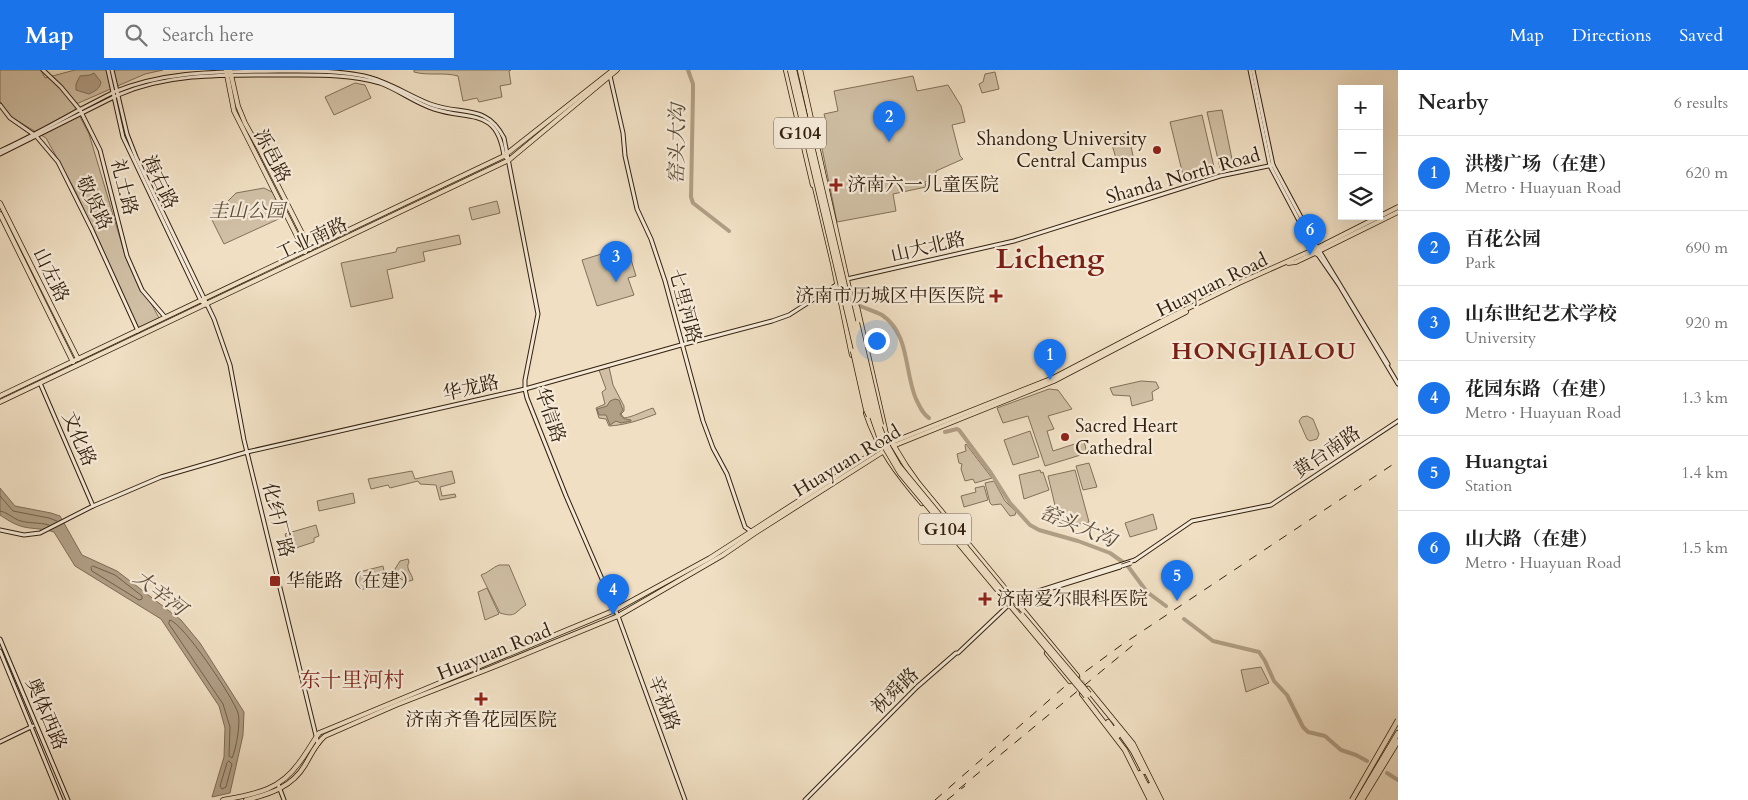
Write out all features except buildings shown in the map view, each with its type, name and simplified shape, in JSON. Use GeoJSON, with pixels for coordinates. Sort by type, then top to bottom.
{"type":"FeatureCollection","features":[{"type":"Feature","properties":{"kind":"highway","name":"G104"},"geometry":{"type":"LineString","coordinates":[[788,70],[787,76],[811,181],[816,194]]}},
{"type":"Feature","properties":{"kind":"highway","name":"G104"},"geometry":{"type":"LineString","coordinates":[[788,70],[846,323],[850,331],[868,410],[882,450],[905,484],[968,555],[1070,681]]}},
{"type":"Feature","properties":{"kind":"highway"},"geometry":{"type":"LineString","coordinates":[[788,70],[871,413],[880,439],[900,473],[1112,728],[1135,763],[1155,800]]}},
{"type":"Feature","properties":{"kind":"highway"},"geometry":{"type":"LineString","coordinates":[[797,70],[876,418],[899,466],[1116,727],[1139,763],[1155,800]]}},
{"type":"Feature","properties":{"kind":"highway"},"geometry":{"type":"LineString","coordinates":[[797,70],[885,436]]}},
{"type":"Feature","properties":{"kind":"highway"},"geometry":{"type":"LineString","coordinates":[[855,307],[857,323],[885,436]]}},
{"type":"Feature","properties":{"kind":"highway"},"geometry":{"type":"LineString","coordinates":[[846,323],[866,409],[876,428]]}},
{"type":"Feature","properties":{"kind":"highway","name":"G104"},"geometry":{"type":"LineString","coordinates":[[885,436],[918,483],[1077,676]]}},
{"type":"Feature","properties":{"kind":"highway"},"geometry":{"type":"LineString","coordinates":[[1088,689],[1134,744],[1155,800]]}},
{"type":"Feature","properties":{"kind":"highway"},"geometry":{"type":"LineString","coordinates":[[1082,693],[1125,750],[1155,800]]}},
{"type":"Feature","properties":{"kind":"highway"},"geometry":{"type":"LineString","coordinates":[[1352,800],[1398,723]]}},
{"type":"Feature","properties":{"kind":"highway"},"geometry":{"type":"LineString","coordinates":[[1360,800],[1398,735]]}},
{"type":"Feature","properties":{"kind":"highway"},"geometry":{"type":"LineString","coordinates":[[1360,800],[1398,740]]}},
{"type":"Feature","properties":{"kind":"main road","name":"礼士路"},"geometry":{"type":"LineString","coordinates":[[43,70],[61,87],[81,112],[100,150],[127,256],[142,290],[166,318]]}},
{"type":"Feature","properties":{"kind":"main road","name":"海右路"},"geometry":{"type":"LineString","coordinates":[[110,70],[123,137],[203,300]]}},
{"type":"Feature","properties":{"kind":"main road","name":"工业南路"},"geometry":{"type":"LineString","coordinates":[[0,396],[305,252],[506,154],[613,70]]}},
{"type":"Feature","properties":{"kind":"main road","name":"工业南路"},"geometry":{"type":"LineString","coordinates":[[0,402],[509,160],[617,70]]}},
{"type":"Feature","properties":{"kind":"main road"},"geometry":{"type":"LineString","coordinates":[[1252,70],[1271,166],[1317,250],[1398,380]]}},
{"type":"Feature","properties":{"kind":"main road"},"geometry":{"type":"LineString","coordinates":[[0,152],[135,84],[174,75],[228,72],[333,75],[381,84],[433,109],[487,120],[496,129],[509,160]]}},
{"type":"Feature","properties":{"kind":"main road","name":"泺邑路"},"geometry":{"type":"LineString","coordinates":[[228,72],[245,123],[310,249]]}},
{"type":"Feature","properties":{"kind":"main road","name":"泺邑路"},"geometry":{"type":"LineString","coordinates":[[228,72],[234,110],[305,252]]}},
{"type":"Feature","properties":{"kind":"main road","name":"七里河路"},"geometry":{"type":"LineString","coordinates":[[610,76],[637,209],[652,239],[665,281],[702,421],[713,448],[727,474],[745,527],[750,531]]}},
{"type":"Feature","properties":{"kind":"main road","name":"敬贤路"},"geometry":{"type":"LineString","coordinates":[[0,105],[10,118],[35,136],[58,162],[92,230],[138,331]]}},
{"type":"Feature","properties":{"kind":"main road","name":"华信路"},"geometry":{"type":"LineString","coordinates":[[509,160],[538,314],[525,380],[525,389],[566,496],[618,616]]}},
{"type":"Feature","properties":{"kind":"main road","name":"Shanda North Road"},"geometry":{"type":"LineString","coordinates":[[848,278],[1011,242],[1220,176],[1271,166]]}},
{"type":"Feature","properties":{"kind":"main road","name":"山左路"},"geometry":{"type":"LineString","coordinates":[[0,203],[75,361]]}},
{"type":"Feature","properties":{"kind":"main road","name":"Huayuan Road"},"geometry":{"type":"LineString","coordinates":[[316,737],[319,733],[356,716],[615,610],[710,558],[750,531],[892,444],[1054,381],[1241,284],[1317,250],[1398,207]]}},
{"type":"Feature","properties":{"kind":"main road","name":"Huayuan Road"},"geometry":{"type":"LineString","coordinates":[[911,437],[1053,378],[1166,319],[1398,212]]}},
{"type":"Feature","properties":{"kind":"main road","name":"山左路"},"geometry":{"type":"LineString","coordinates":[[0,214],[75,361]]}},
{"type":"Feature","properties":{"kind":"main road"},"geometry":{"type":"LineString","coordinates":[[1317,250],[1398,384]]}},
{"type":"Feature","properties":{"kind":"main road","name":"华龙路"},"geometry":{"type":"LineString","coordinates":[[0,530],[24,535],[40,533],[93,506],[161,477],[247,452],[525,389],[787,316],[848,278]]}},
{"type":"Feature","properties":{"kind":"main road","name":"化纤厂路"},"geometry":{"type":"LineString","coordinates":[[203,300],[217,326],[230,365],[247,452],[318,744]]}},
{"type":"Feature","properties":{"kind":"main road","name":"文化路"},"geometry":{"type":"LineString","coordinates":[[40,383],[93,506]]}},
{"type":"Feature","properties":{"kind":"main road","name":"黄台南路"},"geometry":{"type":"LineString","coordinates":[[1014,600],[1135,560],[1192,521],[1271,505],[1398,421]]}},
{"type":"Feature","properties":{"kind":"main road","name":"Huayuan Road"},"geometry":{"type":"LineString","coordinates":[[318,744],[325,736],[396,705],[618,616],[723,555],[882,450]]}},
{"type":"Feature","properties":{"kind":"main road"},"geometry":{"type":"LineString","coordinates":[[750,531],[756,533]]}},
{"type":"Feature","properties":{"kind":"main road","name":"祝舜路"},"geometry":{"type":"LineString","coordinates":[[805,800],[917,688],[958,653],[1014,600]]}},
{"type":"Feature","properties":{"kind":"main road","name":"辛祝路"},"geometry":{"type":"LineString","coordinates":[[618,616],[685,800]]}},
{"type":"Feature","properties":{"kind":"main road","name":"奥体西路"},"geometry":{"type":"LineString","coordinates":[[0,639],[61,800]]}},
{"type":"Feature","properties":{"kind":"main road","name":"奥体西路"},"geometry":{"type":"LineString","coordinates":[[0,650],[68,800]]}},
{"type":"Feature","properties":{"kind":"main road"},"geometry":{"type":"LineString","coordinates":[[0,742],[34,725]]}},
{"type":"Feature","properties":{"kind":"main road"},"geometry":{"type":"LineString","coordinates":[[223,800],[279,787],[298,765],[316,737]]}},
{"type":"Feature","properties":{"kind":"main road"},"geometry":{"type":"LineString","coordinates":[[246,800],[266,795],[293,780],[318,744]]}},
{"type":"Feature","properties":{"kind":"main road"},"geometry":{"type":"LineString","coordinates":[[279,787],[284,800]]}},
{"type":"Feature","properties":{"kind":"green space"},"geometry":{"type":"Polygon","coordinates":[[[0,70],[41,70],[45,78],[75,70],[163,70],[145,74],[74,105],[89,134],[125,255],[159,318],[137,328],[76,192],[46,138],[8,115],[0,102],[0,70]]]}},
{"type":"Feature","properties":{"kind":"green space"},"geometry":{"type":"Polygon","coordinates":[[[414,70],[511,70],[509,71],[511,84],[500,86],[502,97],[479,102],[477,98],[463,101],[458,76],[419,73],[414,72],[414,70]]]}},
{"type":"Feature","properties":{"kind":"green space"},"geometry":{"type":"Polygon","coordinates":[[[995,72],[999,89],[982,93],[979,84],[983,82],[985,74],[995,72]]]}},
{"type":"Feature","properties":{"kind":"green space"},"geometry":{"type":"Polygon","coordinates":[[[913,76],[917,91],[948,85],[961,106],[965,122],[952,125],[960,156],[963,159],[936,171],[936,176],[925,182],[926,187],[893,194],[896,211],[837,222],[817,124],[826,122],[824,114],[838,111],[834,91],[913,76]]]}},
{"type":"Feature","properties":{"kind":"green space"},"geometry":{"type":"Polygon","coordinates":[[[355,83],[365,85],[371,98],[334,115],[325,97],[355,83]]]}},
{"type":"Feature","properties":{"kind":"green space"},"geometry":{"type":"Polygon","coordinates":[[[1222,110],[1233,164],[1220,168],[1207,112],[1222,110]]]}},
{"type":"Feature","properties":{"kind":"green space"},"geometry":{"type":"Polygon","coordinates":[[[1202,115],[1214,167],[1183,175],[1170,122],[1202,115]]]}},
{"type":"Feature","properties":{"kind":"green space"},"geometry":{"type":"Polygon","coordinates":[[[1128,133],[1134,160],[1118,165],[1110,138],[1128,133]]]}},
{"type":"Feature","properties":{"kind":"green space","name":"圭山公园"},"geometry":{"type":"Polygon","coordinates":[[[264,188],[274,193],[283,217],[224,244],[211,218],[236,193],[264,188]]]}},
{"type":"Feature","properties":{"kind":"green space"},"geometry":{"type":"Polygon","coordinates":[[[497,201],[500,213],[472,220],[469,208],[497,201]]]}},
{"type":"Feature","properties":{"kind":"green space"},"geometry":{"type":"Polygon","coordinates":[[[459,235],[461,244],[423,252],[425,261],[387,270],[393,298],[351,307],[341,263],[396,252],[397,248],[459,235]]]}},
{"type":"Feature","properties":{"kind":"green space"},"geometry":{"type":"Polygon","coordinates":[[[627,246],[636,276],[628,278],[634,295],[597,306],[582,260],[627,246]]]}},
{"type":"Feature","properties":{"kind":"green space"},"geometry":{"type":"Polygon","coordinates":[[[609,367],[613,385],[624,406],[624,411],[621,414],[624,418],[653,408],[656,414],[639,420],[609,426],[606,419],[599,418],[596,408],[605,404],[602,392],[606,389],[599,370],[609,367]]]}},
{"type":"Feature","properties":{"kind":"green space"},"geometry":{"type":"Polygon","coordinates":[[[1141,381],[1156,382],[1159,388],[1152,392],[1153,400],[1132,406],[1130,396],[1113,395],[1110,388],[1141,381]]]}},
{"type":"Feature","properties":{"kind":"green space"},"geometry":{"type":"Polygon","coordinates":[[[1049,389],[1058,390],[1072,409],[1048,416],[1054,429],[1047,431],[1053,451],[1084,441],[1087,453],[1045,466],[1028,416],[1003,423],[997,408],[1049,389]]]}},
{"type":"Feature","properties":{"kind":"green space"},"geometry":{"type":"Polygon","coordinates":[[[1307,416],[1313,419],[1319,434],[1317,439],[1310,441],[1307,439],[1299,421],[1302,417],[1307,416]]]}},
{"type":"Feature","properties":{"kind":"green space"},"geometry":{"type":"Polygon","coordinates":[[[1030,431],[1039,457],[1013,465],[1004,440],[1030,431]]]}},
{"type":"Feature","properties":{"kind":"green space"},"geometry":{"type":"Polygon","coordinates":[[[966,444],[992,478],[975,483],[973,479],[965,481],[961,469],[962,464],[959,463],[957,454],[966,451],[966,444]]]}},
{"type":"Feature","properties":{"kind":"green space"},"geometry":{"type":"Polygon","coordinates":[[[1089,463],[1097,487],[1083,490],[1076,466],[1089,463]]]}},
{"type":"Feature","properties":{"kind":"green space"},"geometry":{"type":"Polygon","coordinates":[[[1040,470],[1041,473],[1043,472],[1049,490],[1024,499],[1019,475],[1040,470]]]}},
{"type":"Feature","properties":{"kind":"green space"},"geometry":{"type":"Polygon","coordinates":[[[1075,470],[1089,522],[1067,527],[1059,522],[1048,476],[1075,470]]]}},
{"type":"Feature","properties":{"kind":"green space"},"geometry":{"type":"Polygon","coordinates":[[[412,471],[415,479],[452,471],[455,483],[440,487],[442,496],[455,494],[456,497],[440,500],[436,485],[420,484],[418,481],[390,488],[388,485],[371,489],[368,479],[412,471]]]}},
{"type":"Feature","properties":{"kind":"green space"},"geometry":{"type":"Polygon","coordinates":[[[994,481],[1005,501],[1016,512],[1015,515],[1010,516],[1001,504],[992,505],[990,503],[985,483],[994,481]]]}},
{"type":"Feature","properties":{"kind":"green space"},"geometry":{"type":"Polygon","coordinates":[[[984,486],[988,500],[964,507],[961,496],[976,492],[975,488],[984,486]]]}},
{"type":"Feature","properties":{"kind":"green space"},"geometry":{"type":"Polygon","coordinates":[[[353,493],[355,503],[319,511],[317,501],[353,493]]]}},
{"type":"Feature","properties":{"kind":"green space"},"geometry":{"type":"Polygon","coordinates":[[[1153,514],[1157,529],[1130,537],[1125,523],[1153,514]]]}},
{"type":"Feature","properties":{"kind":"green space"},"geometry":{"type":"Polygon","coordinates":[[[316,525],[319,536],[314,538],[314,542],[290,550],[285,534],[316,525]]]}},
{"type":"Feature","properties":{"kind":"green space"},"geometry":{"type":"Polygon","coordinates":[[[408,559],[408,569],[413,580],[406,582],[396,576],[395,569],[400,561],[408,559]]]}},
{"type":"Feature","properties":{"kind":"green space"},"geometry":{"type":"Polygon","coordinates":[[[499,565],[509,565],[526,605],[513,615],[500,613],[481,575],[499,565]]]}},
{"type":"Feature","properties":{"kind":"green space"},"geometry":{"type":"Polygon","coordinates":[[[383,566],[385,576],[367,581],[369,588],[359,590],[355,573],[383,566]]]}},
{"type":"Feature","properties":{"kind":"green space"},"geometry":{"type":"Polygon","coordinates":[[[487,588],[499,614],[485,620],[478,592],[487,588]]]}},
{"type":"Feature","properties":{"kind":"green space"},"geometry":{"type":"Polygon","coordinates":[[[1261,667],[1269,683],[1246,692],[1241,670],[1261,667]]]}},
{"type":"Feature","properties":{"kind":"water"},"geometry":{"type":"Polygon","coordinates":[[[94,73],[101,82],[97,90],[89,94],[76,90],[76,84],[80,76],[94,73]]]}},
{"type":"Feature","properties":{"kind":"water"},"geometry":{"type":"Polygon","coordinates":[[[619,400],[623,410],[620,414],[621,416],[631,421],[621,423],[616,421],[610,425],[606,415],[599,415],[597,409],[607,406],[610,401],[619,400]]]}},
{"type":"Feature","properties":{"kind":"water"},"geometry":{"type":"Polygon","coordinates":[[[0,488],[15,506],[60,516],[82,555],[117,571],[181,620],[200,643],[244,712],[243,735],[230,793],[212,797],[224,757],[225,728],[219,706],[161,619],[75,566],[54,532],[22,526],[0,515],[0,488]]]}},
{"type":"Feature","properties":{"kind":"waterway","name":"窑头大沟"},"geometry":{"type":"LineString","coordinates":[[688,70],[693,84],[691,197],[693,203],[729,231]]}},
{"type":"Feature","properties":{"kind":"waterway","name":"窑头大沟"},"geometry":{"type":"LineString","coordinates":[[860,306],[882,315],[897,332],[902,343],[916,399],[923,412],[929,418]]}},
{"type":"Feature","properties":{"kind":"waterway","name":"窑头大沟"},"geometry":{"type":"LineString","coordinates":[[945,432],[959,430],[991,473],[1010,503],[1030,525],[1039,530],[1078,541],[1110,553],[1127,565],[1147,592],[1166,606]]}},
{"type":"Feature","properties":{"kind":"waterway","name":"窑头大沟"},"geometry":{"type":"LineString","coordinates":[[1184,619],[1213,641],[1259,652],[1274,681],[1287,695],[1303,727],[1308,732],[1325,736],[1341,750],[1367,761]]}},
{"type":"Feature","properties":{"kind":"waterway","name":"窑头大沟"},"geometry":{"type":"LineString","coordinates":[[1387,773],[1398,780]]}},
{"type":"Feature","properties":{"kind":"tunnel"},"geometry":{"type":"LineString","coordinates":[[1077,676],[1088,689]]}},
{"type":"Feature","properties":{"kind":"railway"},"geometry":{"type":"LineString","coordinates":[[935,800],[1063,688],[1120,646],[1398,461]]}},
{"type":"Feature","properties":{"kind":"railway"},"geometry":{"type":"LineString","coordinates":[[959,789],[1138,641]]}},
{"type":"Feature","properties":{"kind":"railway"},"geometry":{"type":"LineString","coordinates":[[947,800],[965,786]]}},
{"type":"Feature","properties":{"kind":"place","name":"百花公园"},"geometry":{"type":"Point","coordinates":[889,142]}},
{"type":"Feature","properties":{"kind":"place","name":"Shandong University Central Campus"},"geometry":{"type":"Point","coordinates":[1157,150]}},
{"type":"Feature","properties":{"kind":"place","name":"济南六一儿童医院"},"geometry":{"type":"Point","coordinates":[836,185]}},
{"type":"Feature","properties":{"kind":"place","name":"山大路（在建）"},"geometry":{"type":"Point","coordinates":[1310,255]}},
{"type":"Feature","properties":{"kind":"place","name":"山东世纪艺术学校"},"geometry":{"type":"Point","coordinates":[616,282]}},
{"type":"Feature","properties":{"kind":"place","name":"济南市历城区中医医院"},"geometry":{"type":"Point","coordinates":[996,296]}},
{"type":"Feature","properties":{"kind":"place","name":"洪楼广场（在建）"},"geometry":{"type":"Point","coordinates":[1050,380]}},
{"type":"Feature","properties":{"kind":"place","name":"Sacred Heart Cathedral"},"geometry":{"type":"Point","coordinates":[1065,437]}},
{"type":"Feature","properties":{"kind":"place","name":"华能路（在建）"},"geometry":{"type":"Point","coordinates":[275,581]}},
{"type":"Feature","properties":{"kind":"place","name":"济南爱尔眼科医院"},"geometry":{"type":"Point","coordinates":[985,599]}},
{"type":"Feature","properties":{"kind":"place","name":"Huangtai"},"geometry":{"type":"Point","coordinates":[1177,601]}},
{"type":"Feature","properties":{"kind":"place","name":"花园东路（在建）"},"geometry":{"type":"Point","coordinates":[613,615]}},
{"type":"Feature","properties":{"kind":"place","name":"济南齐鲁花园医院"},"geometry":{"type":"Point","coordinates":[481,699]}},
{"type":"Feature","properties":{"kind":"district","name":"Licheng"},"geometry":{"type":"Point","coordinates":[1050,259]}},
{"type":"Feature","properties":{"kind":"district","name":"HONGJIALOU"},"geometry":{"type":"Point","coordinates":[1264,351]}},
{"type":"Feature","properties":{"kind":"district","name":"东十里河村"},"geometry":{"type":"Point","coordinates":[352,680]}},
{"type":"Feature","properties":{"kind":"water label","name":"大辛河"},"geometry":{"type":"Point","coordinates":[160,593]}}]}
